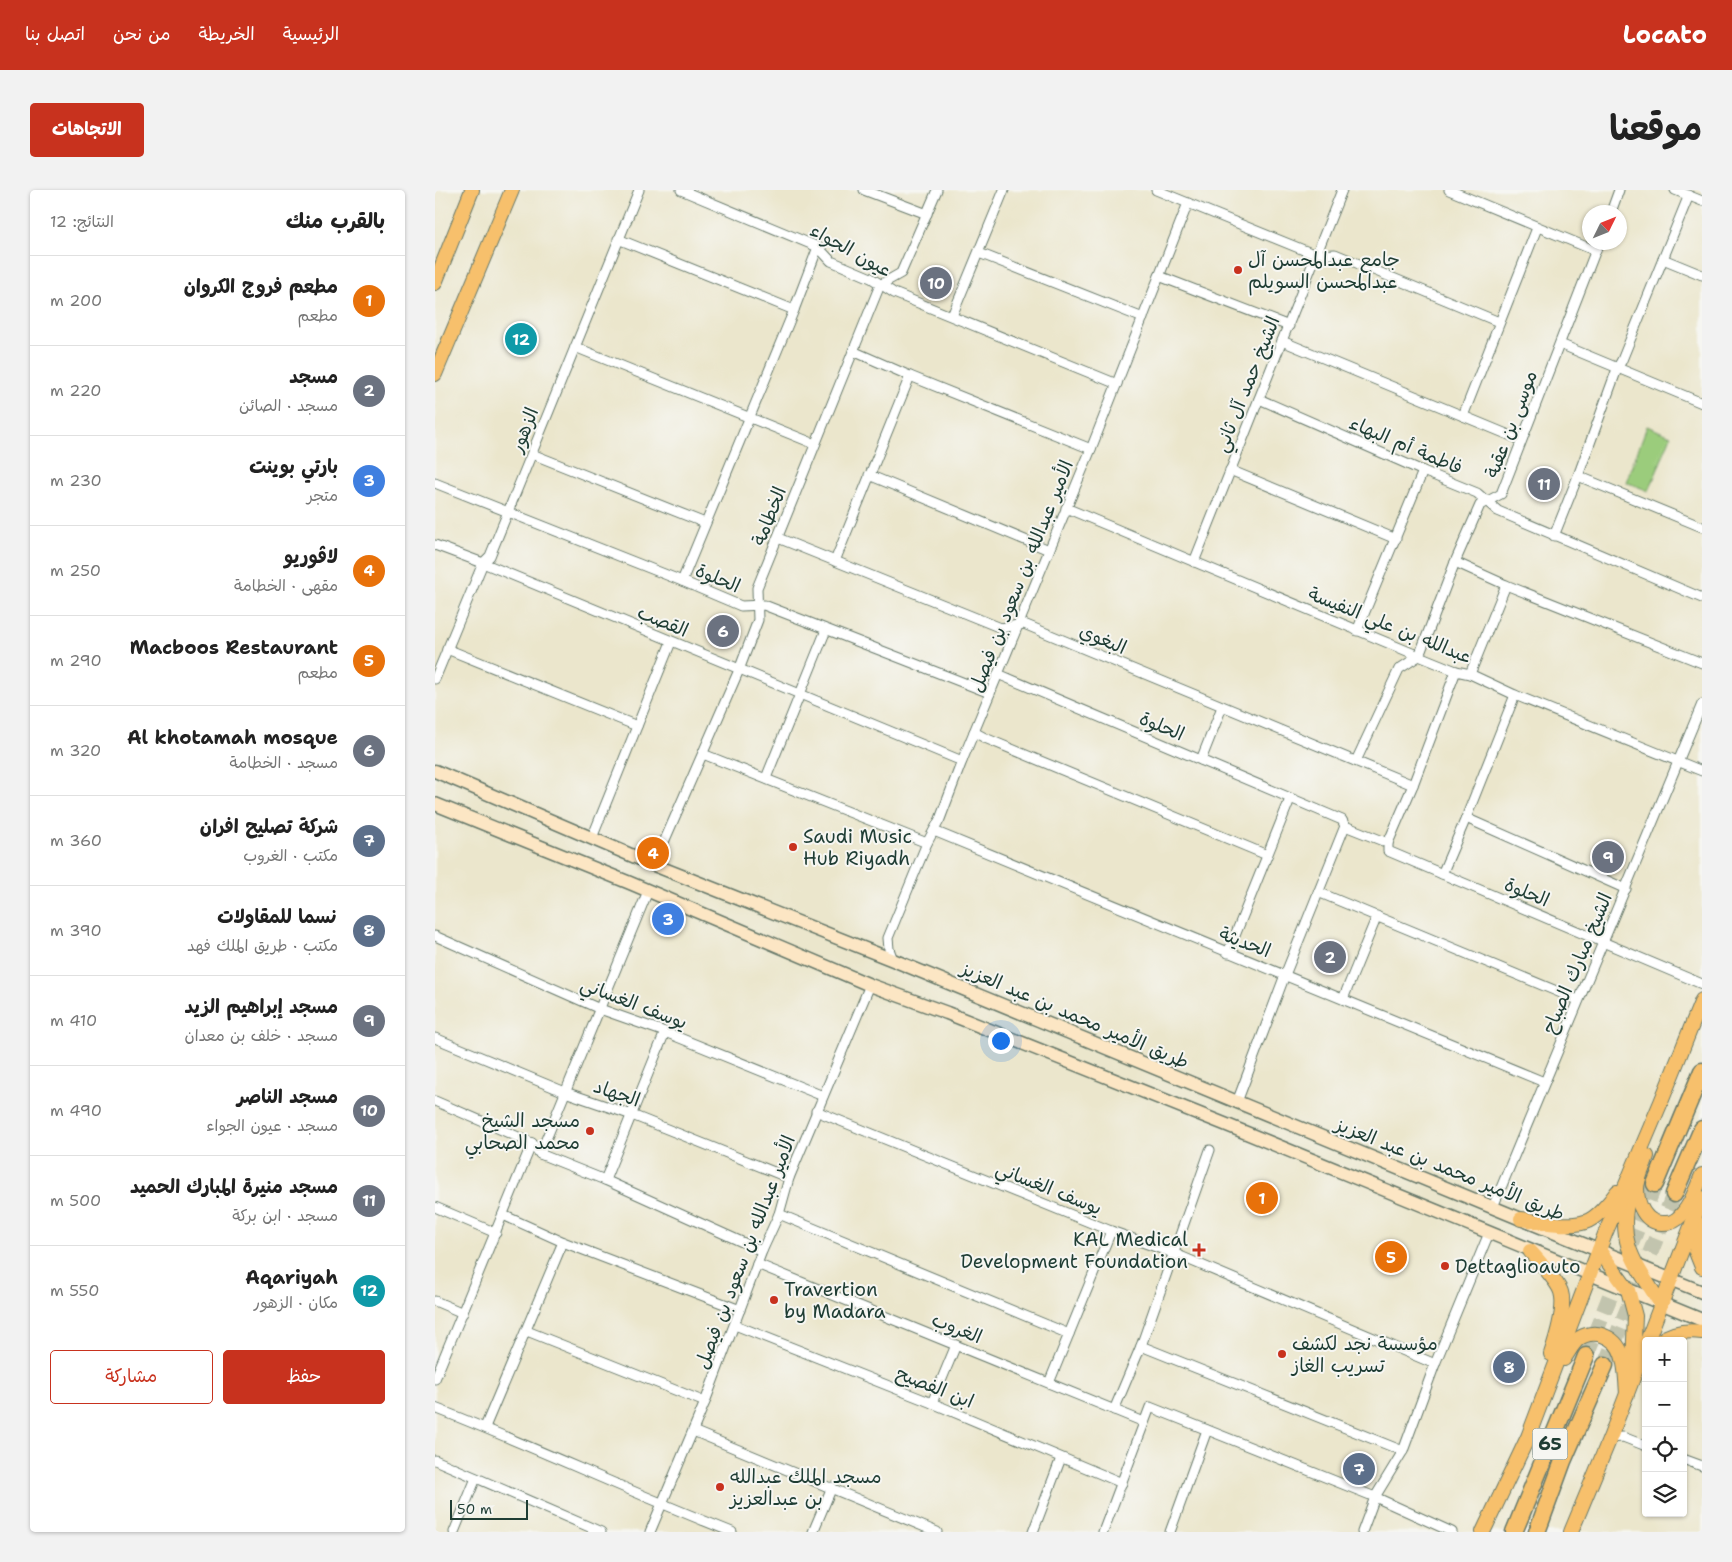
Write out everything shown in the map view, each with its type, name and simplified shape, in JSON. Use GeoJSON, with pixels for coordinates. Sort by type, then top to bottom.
{"type":"FeatureCollection","features":[{"type":"Feature","properties":{"kind":"highway"},"geometry":{"type":"LineString","coordinates":[[1655,1184],[1702,1071]]}},
{"type":"Feature","properties":{"kind":"highway"},"geometry":{"type":"LineString","coordinates":[[1674,1194],[1702,1129]]}},
{"type":"Feature","properties":{"kind":"highway","name":"65"},"geometry":{"type":"LineString","coordinates":[[1514,1532],[1586,1356]]}},
{"type":"Feature","properties":{"kind":"highway","name":"65"},"geometry":{"type":"LineString","coordinates":[[1537,1532],[1563,1461],[1605,1365]]}},
{"type":"Feature","properties":{"kind":"main road"},"geometry":{"type":"LineString","coordinates":[[435,283],[472,190]]}},
{"type":"Feature","properties":{"kind":"main road"},"geometry":{"type":"LineString","coordinates":[[435,374],[512,190]]}},
{"type":"Feature","properties":{"kind":"main road","name":"طريق الأمير محمد بن عبد العزيز"},"geometry":{"type":"LineString","coordinates":[[435,771],[654,865],[893,960],[1702,1292]]}},
{"type":"Feature","properties":{"kind":"main road"},"geometry":{"type":"LineString","coordinates":[[435,804],[870,984],[1092,1071],[1702,1320]]}},
{"type":"Feature","properties":{"kind":"main road"},"geometry":{"type":"LineString","coordinates":[[1483,1532],[1529,1437],[1599,1250],[1702,1000]]}},
{"type":"Feature","properties":{"kind":"main road"},"geometry":{"type":"LineString","coordinates":[[1661,1102],[1653,1140],[1637,1187],[1637,1200],[1641,1209],[1654,1222],[1673,1222],[1685,1209],[1702,1175]]}},
{"type":"Feature","properties":{"kind":"main road"},"geometry":{"type":"LineString","coordinates":[[1521,1219],[1561,1224],[1586,1222],[1608,1205],[1618,1191],[1661,1102]]}},
{"type":"Feature","properties":{"kind":"main road"},"geometry":{"type":"LineString","coordinates":[[1660,1303],[1626,1244],[1624,1216],[1661,1102]]}},
{"type":"Feature","properties":{"kind":"main road"},"geometry":{"type":"LineString","coordinates":[[1648,1337],[1702,1198]]}},
{"type":"Feature","properties":{"kind":"main road"},"geometry":{"type":"LineString","coordinates":[[1702,1225],[1696,1252],[1702,1267]]}},
{"type":"Feature","properties":{"kind":"main road"},"geometry":{"type":"LineString","coordinates":[[1599,1250],[1628,1290],[1635,1316],[1634,1358],[1627,1394]]}},
{"type":"Feature","properties":{"kind":"main road"},"geometry":{"type":"LineString","coordinates":[[1529,1437],[1560,1324],[1561,1304],[1561,1292],[1545,1268],[1530,1251]]}},
{"type":"Feature","properties":{"kind":"main road"},"geometry":{"type":"LineString","coordinates":[[1666,1337],[1670,1334],[1693,1331],[1702,1332]]}},
{"type":"Feature","properties":{"kind":"main road"},"geometry":{"type":"LineString","coordinates":[[1529,1437],[1548,1408],[1554,1383],[1564,1359],[1577,1340],[1590,1334],[1602,1334],[1619,1347],[1624,1364],[1627,1394]]}},
{"type":"Feature","properties":{"kind":"main road"},"geometry":{"type":"LineString","coordinates":[[1571,1532],[1642,1355]]}},
{"type":"Feature","properties":{"kind":"main road"},"geometry":{"type":"LineString","coordinates":[[1610,1438],[1642,1378]]}},
{"type":"Feature","properties":{"kind":"street","name":"الزهور"},"geometry":{"type":"LineString","coordinates":[[435,679],[483,563],[490,556],[639,190]]}},
{"type":"Feature","properties":{"kind":"street","name":"عيون الجواء"},"geometry":{"type":"LineString","coordinates":[[681,190],[818,248],[831,261],[871,278],[894,293],[1117,384]]}},
{"type":"Feature","properties":{"kind":"street"},"geometry":{"type":"LineString","coordinates":[[864,190],[927,214]]}},
{"type":"Feature","properties":{"kind":"street"},"geometry":{"type":"LineString","coordinates":[[880,285],[901,273],[937,190]]}},
{"type":"Feature","properties":{"kind":"street"},"geometry":{"type":"LineString","coordinates":[[952,316],[1004,190]]}},
{"type":"Feature","properties":{"kind":"street"},"geometry":{"type":"LineString","coordinates":[[1156,190],[1315,255],[1335,254],[1499,322]]}},
{"type":"Feature","properties":{"kind":"street","name":"الشيخ حمد آل ثاني"},"geometry":{"type":"LineString","coordinates":[[1194,562],[1289,326],[1315,255],[1343,190]]}},
{"type":"Feature","properties":{"kind":"street"},"geometry":{"type":"LineString","coordinates":[[1449,190],[1537,228],[1582,242]]}},
{"type":"Feature","properties":{"kind":"street"},"geometry":{"type":"LineString","coordinates":[[1614,205],[1619,190]]}},
{"type":"Feature","properties":{"kind":"street"},"geometry":{"type":"LineString","coordinates":[[1675,190],[1702,201]]}},
{"type":"Feature","properties":{"kind":"street"},"geometry":{"type":"LineString","coordinates":[[1554,536],[1617,369],[1689,195]]}},
{"type":"Feature","properties":{"kind":"street","name":"الأمير عبدالله بن سعود بن فيصل"},"geometry":{"type":"LineString","coordinates":[[893,960],[888,938],[927,843],[934,831],[1091,448],[1188,203]]}},
{"type":"Feature","properties":{"kind":"street"},"geometry":{"type":"LineString","coordinates":[[1463,416],[1537,228]]}},
{"type":"Feature","properties":{"kind":"street"},"geometry":{"type":"LineString","coordinates":[[619,239],[794,310]]}},
{"type":"Feature","properties":{"kind":"street"},"geometry":{"type":"LineString","coordinates":[[682,581],[818,248]]}},
{"type":"Feature","properties":{"kind":"street","name":"موسى بن عقبة"},"geometry":{"type":"LineString","coordinates":[[1419,656],[1455,562],[1480,505],[1501,494],[1596,250]]}},
{"type":"Feature","properties":{"kind":"street"},"geometry":{"type":"LineString","coordinates":[[979,253],[1143,318]]}},
{"type":"Feature","properties":{"kind":"street"},"geometry":{"type":"LineString","coordinates":[[1663,259],[1702,275]]}},
{"type":"Feature","properties":{"kind":"street"},"geometry":{"type":"LineString","coordinates":[[1159,276],[1289,326]]}},
{"type":"Feature","properties":{"kind":"street","name":"الخطامة"},"geometry":{"type":"LineString","coordinates":[[654,865],[739,670],[758,620],[757,588],[880,285]]}},
{"type":"Feature","properties":{"kind":"street"},"geometry":{"type":"LineString","coordinates":[[1282,341],[1521,440]]}},
{"type":"Feature","properties":{"kind":"street"},"geometry":{"type":"LineString","coordinates":[[1560,344],[1702,403]]}},
{"type":"Feature","properties":{"kind":"street"},"geometry":{"type":"LineString","coordinates":[[575,347],[815,444]]}},
{"type":"Feature","properties":{"kind":"street"},"geometry":{"type":"LineString","coordinates":[[853,351],[910,376],[1091,448]]}},
{"type":"Feature","properties":{"kind":"street"},"geometry":{"type":"LineString","coordinates":[[835,561],[910,376]]}},
{"type":"Feature","properties":{"kind":"street","name":"فاطمة أم البهاء"},"geometry":{"type":"LineString","coordinates":[[1259,399],[1477,493],[1498,511],[1702,598]]}},
{"type":"Feature","properties":{"kind":"street"},"geometry":{"type":"LineString","coordinates":[[531,454],[705,523]]}},
{"type":"Feature","properties":{"kind":"street"},"geometry":{"type":"LineString","coordinates":[[1230,470],[1396,539]]}},
{"type":"Feature","properties":{"kind":"street"},"geometry":{"type":"LineString","coordinates":[[1357,631],[1423,471]]}},
{"type":"Feature","properties":{"kind":"street"},"geometry":{"type":"LineString","coordinates":[[869,475],[1049,550]]}},
{"type":"Feature","properties":{"kind":"street"},"geometry":{"type":"LineString","coordinates":[[1578,476],[1702,527]]}},
{"type":"Feature","properties":{"kind":"street","name":"الحلوة"},"geometry":{"type":"LineString","coordinates":[[435,483],[741,606],[764,605],[990,693]]}},
{"type":"Feature","properties":{"kind":"street","name":"عبدالله بن علي النفيسة"},"geometry":{"type":"LineString","coordinates":[[1066,508],[1357,631],[1456,671],[1470,674],[1515,695],[1702,770]]}},
{"type":"Feature","properties":{"kind":"street","name":"البغوي"},"geometry":{"type":"LineString","coordinates":[[778,538],[1001,628],[1024,624],[1413,785]]}},
{"type":"Feature","properties":{"kind":"street","name":"القصب"},"geometry":{"type":"LineString","coordinates":[[435,545],[483,563],[962,761]]}},
{"type":"Feature","properties":{"kind":"street"},"geometry":{"type":"LineString","coordinates":[[1455,562],[1506,585],[1702,663]]}},
{"type":"Feature","properties":{"kind":"street"},"geometry":{"type":"LineString","coordinates":[[1470,674],[1506,585]]}},
{"type":"Feature","properties":{"kind":"street"},"geometry":{"type":"LineString","coordinates":[[766,778],[826,630]]}},
{"type":"Feature","properties":{"kind":"street"},"geometry":{"type":"LineString","coordinates":[[592,838],[671,642]]}},
{"type":"Feature","properties":{"kind":"street"},"geometry":{"type":"LineString","coordinates":[[447,650],[637,726]]}},
{"type":"Feature","properties":{"kind":"street"},"geometry":{"type":"LineString","coordinates":[[1356,761],[1399,669],[1419,656]]}},
{"type":"Feature","properties":{"kind":"street"},"geometry":{"type":"LineString","coordinates":[[1388,844],[1413,785],[1456,671]]}},
{"type":"Feature","properties":{"kind":"street","name":"الحلوة"},"geometry":{"type":"LineString","coordinates":[[998,674],[1201,760],[1343,823],[1388,844],[1388,851],[1702,984]]}},
{"type":"Feature","properties":{"kind":"street"},"geometry":{"type":"LineString","coordinates":[[1442,874],[1467,818],[1515,695]]}},
{"type":"Feature","properties":{"kind":"street","name":"الشيخ مبارك الصباح"},"geometry":{"type":"LineString","coordinates":[[1493,1207],[1626,889],[1677,760],[1685,747],[1702,704]]}},
{"type":"Feature","properties":{"kind":"street"},"geometry":{"type":"LineString","coordinates":[[1201,760],[1222,707]]}},
{"type":"Feature","properties":{"kind":"street"},"geometry":{"type":"LineString","coordinates":[[974,732],[1267,855]]}},
{"type":"Feature","properties":{"kind":"street"},"geometry":{"type":"LineString","coordinates":[[703,754],[927,843]]}},
{"type":"Feature","properties":{"kind":"street"},"geometry":{"type":"LineString","coordinates":[[1228,953],[1290,799]]}},
{"type":"Feature","properties":{"kind":"street"},"geometry":{"type":"LineString","coordinates":[[1467,818],[1626,889]]}},
{"type":"Feature","properties":{"kind":"street"},"geometry":{"type":"LineString","coordinates":[[1237,1102],[1319,892],[1343,823]]}},
{"type":"Feature","properties":{"kind":"street","name":"الحديثة"},"geometry":{"type":"LineString","coordinates":[[934,831],[1544,1082]]}},
{"type":"Feature","properties":{"kind":"street"},"geometry":{"type":"LineString","coordinates":[[540,1154],[648,891]]}},
{"type":"Feature","properties":{"kind":"street"},"geometry":{"type":"LineString","coordinates":[[1319,892],[1578,1000]]}},
{"type":"Feature","properties":{"kind":"street"},"geometry":{"type":"LineString","coordinates":[[1343,999],[1377,916]]}},
{"type":"Feature","properties":{"kind":"street","name":"يوسف الغساني"},"geometry":{"type":"LineString","coordinates":[[435,936],[600,1008],[665,1032],[823,1096]]}},
{"type":"Feature","properties":{"kind":"street","name":"الأمير عبدالله بن سعود بن فيصل"},"geometry":{"type":"LineString","coordinates":[[650,1532],[705,1402],[762,1251],[779,1214],[789,1178],[870,984]]}},
{"type":"Feature","properties":{"kind":"street"},"geometry":{"type":"LineString","coordinates":[[605,1180],[665,1032]]}},
{"type":"Feature","properties":{"kind":"street","name":"الجهاد"},"geometry":{"type":"LineString","coordinates":[[435,1038],[565,1092],[632,1115],[789,1178]]}},
{"type":"Feature","properties":{"kind":"street"},"geometry":{"type":"LineString","coordinates":[[435,1101],[532,1143],[540,1154],[605,1180],[762,1251]]}},
{"type":"Feature","properties":{"kind":"street","name":"يوسف الغساني"},"geometry":{"type":"LineString","coordinates":[[817,1111],[1111,1231],[1173,1253],[1435,1364]]}},
{"type":"Feature","properties":{"kind":"street"},"geometry":{"type":"LineString","coordinates":[[435,1379],[532,1143]]}},
{"type":"Feature","properties":{"kind":"street"},"geometry":{"type":"LineString","coordinates":[[1114,1410],[1141,1346],[1210,1150]]}},
{"type":"Feature","properties":{"kind":"street"},"geometry":{"type":"LineString","coordinates":[[435,1207],[496,1233]]}},
{"type":"Feature","properties":{"kind":"street"},"geometry":{"type":"LineString","coordinates":[[779,1214],[1069,1334]]}},
{"type":"Feature","properties":{"kind":"street"},"geometry":{"type":"LineString","coordinates":[[503,1215],[563,1242],[740,1310]]}},
{"type":"Feature","properties":{"kind":"street"},"geometry":{"type":"LineString","coordinates":[[1049,1383],[1111,1231]]}},
{"type":"Feature","properties":{"kind":"street"},"geometry":{"type":"LineString","coordinates":[[1362,1532],[1375,1497],[1403,1450],[1435,1364],[1489,1232]]}},
{"type":"Feature","properties":{"kind":"street"},"geometry":{"type":"LineString","coordinates":[[485,1427],[563,1242]]}},
{"type":"Feature","properties":{"kind":"street","name":"الغروب"},"geometry":{"type":"LineString","coordinates":[[757,1264],[1144,1422]]}},
{"type":"Feature","properties":{"kind":"street"},"geometry":{"type":"LineString","coordinates":[[435,1301],[463,1312]]}},
{"type":"Feature","properties":{"kind":"street","name":"ابن الفصيح"},"geometry":{"type":"LineString","coordinates":[[735,1325],[932,1403],[1121,1483]]}},
{"type":"Feature","properties":{"kind":"street"},"geometry":{"type":"LineString","coordinates":[[527,1331],[705,1402]]}},
{"type":"Feature","properties":{"kind":"street"},"geometry":{"type":"LineString","coordinates":[[932,1403],[956,1345]]}},
{"type":"Feature","properties":{"kind":"street"},"geometry":{"type":"LineString","coordinates":[[1141,1346],[1403,1450]]}},
{"type":"Feature","properties":{"kind":"street"},"geometry":{"type":"LineString","coordinates":[[1103,1532],[1150,1407],[1375,1497],[1451,1532]]}},
{"type":"Feature","properties":{"kind":"street"},"geometry":{"type":"LineString","coordinates":[[435,1408],[485,1427],[662,1505],[732,1532]]}},
{"type":"Feature","properties":{"kind":"street"},"geometry":{"type":"LineString","coordinates":[[1170,1532],[1207,1430]]}},
{"type":"Feature","properties":{"kind":"street"},"geometry":{"type":"LineString","coordinates":[[693,1431],[937,1532]]}},
{"type":"Feature","properties":{"kind":"street"},"geometry":{"type":"LineString","coordinates":[[1610,1438],[1623,1437],[1642,1444]]}},
{"type":"Feature","properties":{"kind":"street"},"geometry":{"type":"LineString","coordinates":[[1033,1532],[1061,1458]]}},
{"type":"Feature","properties":{"kind":"street"},"geometry":{"type":"LineString","coordinates":[[435,1460],[601,1532]]}},
{"type":"Feature","properties":{"kind":"street"},"geometry":{"type":"LineString","coordinates":[[1687,1460],[1702,1466]]}},
{"type":"Feature","properties":{"kind":"street"},"geometry":{"type":"LineString","coordinates":[[454,1532],[476,1478]]}},
{"type":"Feature","properties":{"kind":"street"},"geometry":{"type":"LineString","coordinates":[[813,1532],[832,1487]]}},
{"type":"Feature","properties":{"kind":"green space"},"geometry":{"type":"Polygon","coordinates":[[[1647,426],[1671,436],[1649,491],[1626,482],[1647,426]]]}},
{"type":"Feature","properties":{"kind":"tunnel"},"geometry":{"type":"LineString","coordinates":[[1586,1356],[1655,1184]]}},
{"type":"Feature","properties":{"kind":"tunnel"},"geometry":{"type":"LineString","coordinates":[[1605,1365],[1674,1194]]}},
{"type":"Feature","properties":{"kind":"place","name":"جامع عبدالمحسن آل عبدالمحسن السويلم"},"geometry":{"type":"Point","coordinates":[1238,270]}},
{"type":"Feature","properties":{"kind":"place","name":"مسجد الناصر"},"geometry":{"type":"Point","coordinates":[936,283]}},
{"type":"Feature","properties":{"kind":"place","name":"Aqariyah"},"geometry":{"type":"Point","coordinates":[521,339]}},
{"type":"Feature","properties":{"kind":"place","name":"مسجد منيرة المبارك الحميد"},"geometry":{"type":"Point","coordinates":[1544,484]}},
{"type":"Feature","properties":{"kind":"place","name":"Al khotamah mosque"},"geometry":{"type":"Point","coordinates":[723,631]}},
{"type":"Feature","properties":{"kind":"place","name":"Saudi Music Hub Riyadh"},"geometry":{"type":"Point","coordinates":[793,847]}},
{"type":"Feature","properties":{"kind":"place","name":"لاڤوريو"},"geometry":{"type":"Point","coordinates":[653,853]}},
{"type":"Feature","properties":{"kind":"place","name":"مسجد إبراهيم الزيد"},"geometry":{"type":"Point","coordinates":[1608,857]}},
{"type":"Feature","properties":{"kind":"place","name":"بارتي بوينت"},"geometry":{"type":"Point","coordinates":[668,919]}},
{"type":"Feature","properties":{"kind":"place","name":"مسجد"},"geometry":{"type":"Point","coordinates":[1330,957]}},
{"type":"Feature","properties":{"kind":"place","name":"مسجد الشيخ محمد الصحابي"},"geometry":{"type":"Point","coordinates":[590,1131]}},
{"type":"Feature","properties":{"kind":"place","name":"مطعم فروج الكروان"},"geometry":{"type":"Point","coordinates":[1262,1198]}},
{"type":"Feature","properties":{"kind":"place","name":"KAL Medical Development Foundation"},"geometry":{"type":"Point","coordinates":[1199,1250]}},
{"type":"Feature","properties":{"kind":"place","name":"Macboos Restaurant"},"geometry":{"type":"Point","coordinates":[1391,1257]}},
{"type":"Feature","properties":{"kind":"place","name":"Dettaglioauto"},"geometry":{"type":"Point","coordinates":[1445,1266]}},
{"type":"Feature","properties":{"kind":"place","name":"Travertion by Madara"},"geometry":{"type":"Point","coordinates":[774,1300]}},
{"type":"Feature","properties":{"kind":"place","name":"مؤسسة نجد لكشف تسريب الغاز"},"geometry":{"type":"Point","coordinates":[1282,1354]}},
{"type":"Feature","properties":{"kind":"place","name":"نسما للمقاولات"},"geometry":{"type":"Point","coordinates":[1509,1367]}},
{"type":"Feature","properties":{"kind":"place","name":"شركة تصليح افران"},"geometry":{"type":"Point","coordinates":[1359,1469]}},
{"type":"Feature","properties":{"kind":"place","name":"مسجد الملك عبدالله بن عبدالعزيز"},"geometry":{"type":"Point","coordinates":[720,1487]}}]}
